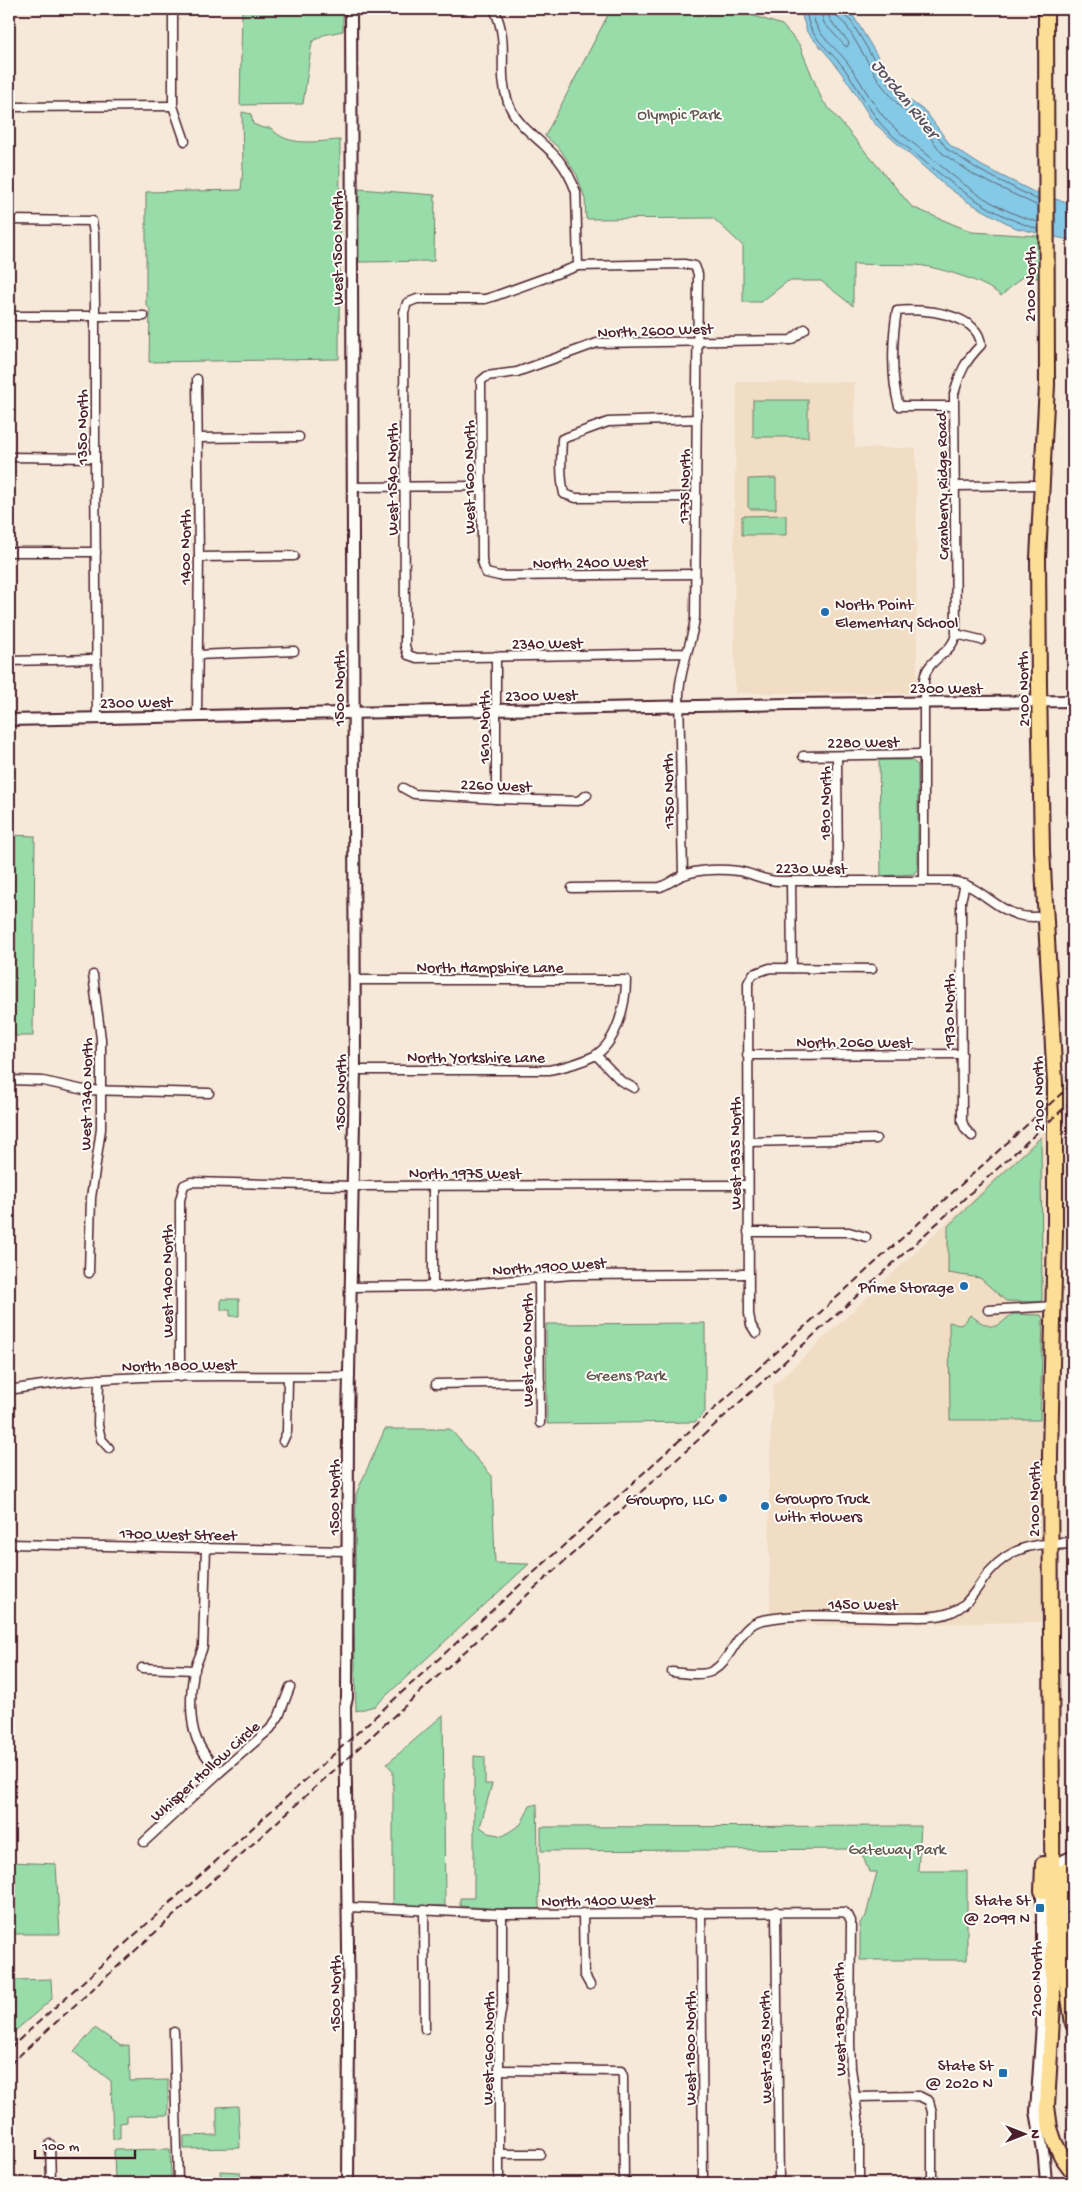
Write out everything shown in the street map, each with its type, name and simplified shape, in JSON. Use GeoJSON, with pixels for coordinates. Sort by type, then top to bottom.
{"type":"FeatureCollection","features":[{"type":"Feature","properties":{"kind":"highway","name":"2100 North"},"geometry":{"type":"LineString","coordinates":[[1046,9],[1047,385],[1038,558],[1042,850],[1055,1083],[1050,1544],[1052,1871],[1049,1895],[1053,2001],[1047,2112],[1055,2143],[1073,2172]]}},
{"type":"Feature","properties":{"kind":"highway"},"geometry":{"type":"LineString","coordinates":[[1051,1708],[1045,1774],[1049,1895],[1057,1926],[1061,1972],[1073,2024]]}},
{"type":"Feature","properties":{"kind":"highway"},"geometry":{"type":"LineString","coordinates":[[1049,1895],[1059,1877],[1073,1866]]}},
{"type":"Feature","properties":{"kind":"highway"},"geometry":{"type":"LineString","coordinates":[[1068,1999],[1064,1896],[1066,1886],[1073,1878]]}},
{"type":"Feature","properties":{"kind":"street"},"geometry":{"type":"LineString","coordinates":[[173,9],[173,106],[185,141]]}},
{"type":"Feature","properties":{"kind":"street","name":"West 1500 North"},"geometry":{"type":"LineString","coordinates":[[351,9],[353,487]]}},
{"type":"Feature","properties":{"kind":"street"},"geometry":{"type":"LineString","coordinates":[[494,9],[501,27],[504,43],[502,76],[508,102],[516,118],[527,132],[559,160],[572,181],[577,202],[578,266]]}},
{"type":"Feature","properties":{"kind":"street"},"geometry":{"type":"LineString","coordinates":[[9,107],[173,106]]}},
{"type":"Feature","properties":{"kind":"street","name":"1350 North"},"geometry":{"type":"LineString","coordinates":[[9,220],[92,221],[94,234],[95,316],[94,458],[98,717]]}},
{"type":"Feature","properties":{"kind":"street","name":"1775 North"},"geometry":{"type":"LineString","coordinates":[[578,266],[684,264],[695,266],[698,274],[695,618],[693,634],[680,681],[679,706]]}},
{"type":"Feature","properties":{"kind":"street","name":"West 1540 North"},"geometry":{"type":"LineString","coordinates":[[408,655],[405,646],[404,312],[406,304],[416,299],[485,299],[578,266]]}},
{"type":"Feature","properties":{"kind":"street","name":"Cranberry Ridge Road"},"geometry":{"type":"LineString","coordinates":[[954,406],[899,406],[894,392],[894,325],[897,311],[912,309],[958,319],[974,328],[980,336],[981,345],[967,360],[959,375],[954,394],[956,634]]}},
{"type":"Feature","properties":{"kind":"street"},"geometry":{"type":"LineString","coordinates":[[9,316],[144,316]]}},
{"type":"Feature","properties":{"kind":"street","name":"North 2600 West"},"geometry":{"type":"LineString","coordinates":[[481,381],[487,376],[517,372],[597,343],[791,340],[805,330]]}},
{"type":"Feature","properties":{"kind":"street","name":"1400 North"},"geometry":{"type":"LineString","coordinates":[[197,379],[199,557],[196,654],[197,715]]}},
{"type":"Feature","properties":{"kind":"street","name":"West 1600 North"},"geometry":{"type":"LineString","coordinates":[[481,381],[482,561],[486,573]]}},
{"type":"Feature","properties":{"kind":"street"},"geometry":{"type":"LineString","coordinates":[[696,497],[576,498],[564,494],[561,481],[562,439],[608,422],[697,419]]}},
{"type":"Feature","properties":{"kind":"street"},"geometry":{"type":"LineString","coordinates":[[198,438],[299,437]]}},
{"type":"Feature","properties":{"kind":"street"},"geometry":{"type":"LineString","coordinates":[[9,456],[94,458]]}},
{"type":"Feature","properties":{"kind":"street"},"geometry":{"type":"LineString","coordinates":[[955,486],[1042,484]]}},
{"type":"Feature","properties":{"kind":"street"},"geometry":{"type":"LineString","coordinates":[[353,487],[482,486]]}},
{"type":"Feature","properties":{"kind":"street","name":"1500 North"},"geometry":{"type":"LineString","coordinates":[[348,2183],[348,1907],[345,1706],[347,1698],[347,1551],[355,1070],[353,487]]}},
{"type":"Feature","properties":{"kind":"street"},"geometry":{"type":"LineString","coordinates":[[9,552],[96,552]]}},
{"type":"Feature","properties":{"kind":"street"},"geometry":{"type":"LineString","coordinates":[[199,557],[294,556]]}},
{"type":"Feature","properties":{"kind":"street","name":"North 2400 West"},"geometry":{"type":"LineString","coordinates":[[486,573],[500,576],[695,574]]}},
{"type":"Feature","properties":{"kind":"street"},"geometry":{"type":"LineString","coordinates":[[924,880],[924,679],[926,671],[934,660],[952,646],[956,634],[981,640]]}},
{"type":"Feature","properties":{"kind":"street"},"geometry":{"type":"LineString","coordinates":[[196,654],[294,651]]}},
{"type":"Feature","properties":{"kind":"street","name":"2340 West"},"geometry":{"type":"LineString","coordinates":[[408,655],[417,658],[687,654]]}},
{"type":"Feature","properties":{"kind":"street","name":"1610 North"},"geometry":{"type":"LineString","coordinates":[[496,656],[496,799]]}},
{"type":"Feature","properties":{"kind":"street"},"geometry":{"type":"LineString","coordinates":[[9,661],[96,659]]}},
{"type":"Feature","properties":{"kind":"street","name":"2300 West"},"geometry":{"type":"LineString","coordinates":[[9,720],[679,706],[1073,701]]}},
{"type":"Feature","properties":{"kind":"street","name":"1750 North"},"geometry":{"type":"LineString","coordinates":[[679,706],[683,875]]}},
{"type":"Feature","properties":{"kind":"street","name":"2280 West"},"geometry":{"type":"LineString","coordinates":[[803,756],[924,754]]}},
{"type":"Feature","properties":{"kind":"street","name":"1810 North"},"geometry":{"type":"LineString","coordinates":[[837,756],[838,881]]}},
{"type":"Feature","properties":{"kind":"street","name":"2260 West"},"geometry":{"type":"LineString","coordinates":[[403,788],[414,794],[496,799],[578,801],[587,795]]}},
{"type":"Feature","properties":{"kind":"street","name":"2230 West"},"geometry":{"type":"LineString","coordinates":[[572,888],[660,886],[669,884],[683,875],[708,871],[735,871],[765,880],[950,880],[965,884],[1014,914],[1027,917],[1046,916]]}},
{"type":"Feature","properties":{"kind":"street"},"geometry":{"type":"LineString","coordinates":[[792,881],[792,968],[872,969]]}},
{"type":"Feature","properties":{"kind":"street","name":"1930 North"},"geometry":{"type":"LineString","coordinates":[[965,884],[961,901],[962,1121],[965,1129],[972,1136]]}},
{"type":"Feature","properties":{"kind":"street","name":"West 1835 North"},"geometry":{"type":"LineString","coordinates":[[756,1332],[749,1318],[747,988],[753,974],[770,968],[792,968]]}},
{"type":"Feature","properties":{"kind":"street","name":"West 1340 North"},"geometry":{"type":"LineString","coordinates":[[89,1273],[91,1198],[101,1129],[101,1039],[93,975]]}},
{"type":"Feature","properties":{"kind":"street","name":"North Hampshire Lane"},"geometry":{"type":"LineString","coordinates":[[355,980],[626,980],[626,994],[621,1017],[611,1038],[596,1055]]}},
{"type":"Feature","properties":{"kind":"street","name":"North 2060 West"},"geometry":{"type":"LineString","coordinates":[[747,1055],[962,1054]]}},
{"type":"Feature","properties":{"kind":"street"},"geometry":{"type":"LineString","coordinates":[[596,1055],[621,1081],[634,1088]]}},
{"type":"Feature","properties":{"kind":"street","name":"North Yorkshire Lane"},"geometry":{"type":"LineString","coordinates":[[355,1070],[549,1070],[568,1066],[596,1055]]}},
{"type":"Feature","properties":{"kind":"street"},"geometry":{"type":"LineString","coordinates":[[9,1080],[43,1081],[84,1090],[209,1093]]}},
{"type":"Feature","properties":{"kind":"street"},"geometry":{"type":"LineString","coordinates":[[748,1142],[876,1139]]}},
{"type":"Feature","properties":{"kind":"street","name":"North 1975 West"},"geometry":{"type":"LineString","coordinates":[[184,1185],[190,1182],[352,1186],[748,1185]]}},
{"type":"Feature","properties":{"kind":"street","name":"West 1400 North"},"geometry":{"type":"LineString","coordinates":[[180,1377],[180,1200],[184,1185]]}},
{"type":"Feature","properties":{"kind":"street"},"geometry":{"type":"LineString","coordinates":[[433,1186],[433,1286]]}},
{"type":"Feature","properties":{"kind":"street"},"geometry":{"type":"LineString","coordinates":[[748,1232],[850,1232],[866,1237]]}},
{"type":"Feature","properties":{"kind":"street","name":"North 1900 West"},"geometry":{"type":"LineString","coordinates":[[351,1287],[433,1286],[571,1275],[748,1274]]}},
{"type":"Feature","properties":{"kind":"street","name":"West 1600 North"},"geometry":{"type":"LineString","coordinates":[[540,1278],[540,1423]]}},
{"type":"Feature","properties":{"kind":"street"},"geometry":{"type":"LineString","coordinates":[[988,1310],[1054,1306]]}},
{"type":"Feature","properties":{"kind":"street","name":"North 1800 West"},"geometry":{"type":"LineString","coordinates":[[9,1390],[55,1382],[99,1379],[350,1376]]}},
{"type":"Feature","properties":{"kind":"street"},"geometry":{"type":"LineString","coordinates":[[283,1441],[287,1432],[288,1377]]}},
{"type":"Feature","properties":{"kind":"street"},"geometry":{"type":"LineString","coordinates":[[99,1379],[98,1425],[101,1438],[109,1448]]}},
{"type":"Feature","properties":{"kind":"street"},"geometry":{"type":"LineString","coordinates":[[436,1384],[540,1382]]}},
{"type":"Feature","properties":{"kind":"street"},"geometry":{"type":"LineString","coordinates":[[1050,1544],[1073,1543]]}},
{"type":"Feature","properties":{"kind":"street","name":"1700 West Street"},"geometry":{"type":"LineString","coordinates":[[9,1544],[347,1551]]}},
{"type":"Feature","properties":{"kind":"street","name":"1450 West"},"geometry":{"type":"LineString","coordinates":[[672,1672],[708,1673],[719,1667],[748,1628],[762,1620],[798,1617],[924,1616],[947,1614],[965,1604],[989,1571],[1007,1554],[1022,1548],[1050,1544]]}},
{"type":"Feature","properties":{"kind":"street"},"geometry":{"type":"LineString","coordinates":[[206,1547],[203,1646],[194,1670],[192,1719],[197,1740],[208,1758],[220,1772]]}},
{"type":"Feature","properties":{"kind":"street"},"geometry":{"type":"LineString","coordinates":[[142,1668],[194,1670]]}},
{"type":"Feature","properties":{"kind":"street","name":"Whisper Hollow Circle"},"geometry":{"type":"LineString","coordinates":[[144,1842],[270,1729],[279,1716],[290,1687]]}},
{"type":"Feature","properties":{"kind":"street"},"geometry":{"type":"LineString","coordinates":[[1052,1871],[1062,1861],[1073,1856]]}},
{"type":"Feature","properties":{"kind":"street"},"geometry":{"type":"LineString","coordinates":[[1046,2183],[1044,2157],[1036,2111],[1049,1895]]}},
{"type":"Feature","properties":{"kind":"street","name":"North 1400 West"},"geometry":{"type":"LineString","coordinates":[[348,1907],[502,1914],[836,1911],[844,1912],[848,1915]]}},
{"type":"Feature","properties":{"kind":"street"},"geometry":{"type":"LineString","coordinates":[[424,1910],[425,2029]]}},
{"type":"Feature","properties":{"kind":"street","name":"West 1835 North"},"geometry":{"type":"LineString","coordinates":[[776,1911],[779,2183]]}},
{"type":"Feature","properties":{"kind":"street"},"geometry":{"type":"LineString","coordinates":[[583,1912],[584,1974],[590,1985]]}},
{"type":"Feature","properties":{"kind":"street","name":"West 1800 North"},"geometry":{"type":"LineString","coordinates":[[701,1912],[703,2183]]}},
{"type":"Feature","properties":{"kind":"street","name":"West 1600 North"},"geometry":{"type":"LineString","coordinates":[[499,2183],[502,1914]]}},
{"type":"Feature","properties":{"kind":"street","name":"West 1870 North"},"geometry":{"type":"LineString","coordinates":[[848,1915],[851,1929],[851,2068],[859,2125],[859,2183]]}},
{"type":"Feature","properties":{"kind":"street"},"geometry":{"type":"LineString","coordinates":[[174,2032],[178,2183]]}},
{"type":"Feature","properties":{"kind":"street"},"geometry":{"type":"LineString","coordinates":[[500,2070],[621,2070],[623,2076],[624,2183]]}},
{"type":"Feature","properties":{"kind":"street"},"geometry":{"type":"LineString","coordinates":[[856,2097],[919,2096],[929,2101],[932,2112],[932,2183]]}},
{"type":"Feature","properties":{"kind":"street"},"geometry":{"type":"LineString","coordinates":[[50,2144],[51,2183]]}},
{"type":"Feature","properties":{"kind":"street"},"geometry":{"type":"LineString","coordinates":[[499,2154],[540,2154]]}},
{"type":"Feature","properties":{"kind":"shaded area","name":"North Point Elementary School"},"geometry":{"type":"Polygon","coordinates":[[[737,382],[854,382],[855,448],[916,448],[917,693],[735,693],[734,536],[737,382]]]}},
{"type":"Feature","properties":{"kind":"shaded area"},"geometry":{"type":"Polygon","coordinates":[[[1045,1130],[1041,1622],[819,1625],[770,1620],[769,1484],[773,1386],[1045,1130]]]}},
{"type":"Feature","properties":{"kind":"green space"},"geometry":{"type":"Polygon","coordinates":[[[242,9],[343,9],[343,31],[323,35],[312,42],[303,104],[240,105],[242,9]]]}},
{"type":"Feature","properties":{"kind":"green space","name":"Olympic Park"},"geometry":{"type":"Polygon","coordinates":[[[611,9],[733,9],[782,25],[799,44],[822,100],[912,207],[972,232],[1038,236],[1039,278],[1022,277],[1001,296],[985,285],[935,268],[915,265],[853,264],[853,306],[821,281],[788,281],[761,302],[743,302],[743,246],[713,218],[586,219],[585,199],[577,175],[560,149],[545,136],[611,9]]]}},
{"type":"Feature","properties":{"kind":"green space"},"geometry":{"type":"Polygon","coordinates":[[[242,112],[251,114],[253,124],[263,128],[271,128],[285,138],[294,141],[340,140],[339,359],[149,362],[150,309],[146,305],[146,192],[241,190],[243,168],[242,112]]]}},
{"type":"Feature","properties":{"kind":"green space"},"geometry":{"type":"Polygon","coordinates":[[[359,189],[435,195],[434,261],[359,262],[359,189]]]}},
{"type":"Feature","properties":{"kind":"green space"},"geometry":{"type":"Polygon","coordinates":[[[753,400],[808,400],[808,437],[753,437],[753,400]]]}},
{"type":"Feature","properties":{"kind":"green space"},"geometry":{"type":"Polygon","coordinates":[[[776,478],[776,509],[750,509],[748,507],[748,479],[776,478]]]}},
{"type":"Feature","properties":{"kind":"green space"},"geometry":{"type":"Polygon","coordinates":[[[786,515],[786,535],[742,535],[742,516],[786,515]]]}},
{"type":"Feature","properties":{"kind":"green space"},"geometry":{"type":"Polygon","coordinates":[[[879,760],[911,760],[918,765],[918,868],[914,874],[881,876],[879,760]]]}},
{"type":"Feature","properties":{"kind":"green space"},"geometry":{"type":"Polygon","coordinates":[[[9,835],[35,836],[33,1036],[9,1036],[9,835]]]}},
{"type":"Feature","properties":{"kind":"green space"},"geometry":{"type":"Polygon","coordinates":[[[1041,1137],[1042,1300],[1039,1302],[1006,1301],[980,1278],[948,1273],[948,1226],[1041,1137]]]}},
{"type":"Feature","properties":{"kind":"green space"},"geometry":{"type":"Polygon","coordinates":[[[221,1299],[239,1299],[239,1316],[230,1316],[230,1310],[221,1310],[221,1299]]]}},
{"type":"Feature","properties":{"kind":"green space"},"geometry":{"type":"Polygon","coordinates":[[[1013,1314],[1041,1315],[1043,1319],[1040,1420],[950,1420],[949,1322],[960,1325],[970,1315],[988,1326],[996,1326],[1013,1314]]]}},
{"type":"Feature","properties":{"kind":"green space","name":"Greens Park"},"geometry":{"type":"Polygon","coordinates":[[[705,1323],[705,1412],[695,1422],[547,1424],[546,1324],[705,1323]]]}},
{"type":"Feature","properties":{"kind":"green space"},"geometry":{"type":"Polygon","coordinates":[[[385,1429],[450,1429],[492,1476],[495,1563],[529,1564],[375,1706],[356,1711],[354,1621],[356,1494],[385,1429]]]}},
{"type":"Feature","properties":{"kind":"green space"},"geometry":{"type":"Polygon","coordinates":[[[443,1715],[445,1906],[393,1905],[393,1771],[387,1764],[443,1715]]]}},
{"type":"Feature","properties":{"kind":"green space"},"geometry":{"type":"Polygon","coordinates":[[[474,1756],[485,1757],[485,1784],[492,1784],[480,1827],[489,1833],[503,1836],[521,1824],[530,1806],[537,1804],[539,1909],[460,1906],[460,1898],[474,1898],[474,1756]]]}},
{"type":"Feature","properties":{"kind":"green space","name":"Gateway Park"},"geometry":{"type":"Polygon","coordinates":[[[921,1826],[918,1871],[967,1871],[967,1960],[860,1960],[860,1923],[866,1916],[877,1872],[869,1872],[860,1849],[541,1851],[541,1827],[921,1826]]]}},
{"type":"Feature","properties":{"kind":"green space"},"geometry":{"type":"Polygon","coordinates":[[[9,1862],[56,1864],[60,1934],[9,1934],[9,1862]]]}},
{"type":"Feature","properties":{"kind":"green space"},"geometry":{"type":"Polygon","coordinates":[[[51,1979],[52,1999],[15,2031],[15,1980],[51,1979]]]}},
{"type":"Feature","properties":{"kind":"green space"},"geometry":{"type":"Polygon","coordinates":[[[95,2028],[121,2046],[129,2045],[130,2081],[168,2080],[168,2115],[127,2116],[127,2122],[120,2123],[120,2139],[113,2139],[111,2081],[74,2052],[95,2028]]]}},
{"type":"Feature","properties":{"kind":"green space"},"geometry":{"type":"Polygon","coordinates":[[[238,2106],[240,2148],[184,2149],[184,2136],[217,2135],[217,2107],[238,2106]]]}},
{"type":"Feature","properties":{"kind":"green space"},"geometry":{"type":"Polygon","coordinates":[[[170,2149],[171,2177],[141,2179],[141,2183],[115,2183],[114,2150],[170,2149]]]}},
{"type":"Feature","properties":{"kind":"green space"},"geometry":{"type":"Polygon","coordinates":[[[220,2171],[240,2172],[241,2183],[221,2183],[220,2171]]]}},
{"type":"Feature","properties":{"kind":"water","name":"Jordan River"},"geometry":{"type":"Polygon","coordinates":[[[800,9],[843,9],[854,17],[890,77],[909,100],[926,112],[951,146],[982,166],[1040,195],[1073,204],[1073,241],[1016,228],[968,202],[942,183],[873,122],[832,60],[807,32],[800,9]]]}},
{"type":"Feature","properties":{"kind":"railway"},"geometry":{"type":"LineString","coordinates":[[9,2049],[1073,1083]]}},
{"type":"Feature","properties":{"kind":"railway"},"geometry":{"type":"LineString","coordinates":[[9,2065],[1073,1100]]}},
{"type":"Feature","properties":{"kind":"place","name":"North Point Elementary School"},"geometry":{"type":"Point","coordinates":[825,612]}},
{"type":"Feature","properties":{"kind":"place","name":"Prime Storage"},"geometry":{"type":"Point","coordinates":[964,1286]}},
{"type":"Feature","properties":{"kind":"place","name":"Growpro, LLC"},"geometry":{"type":"Point","coordinates":[723,1498]}},
{"type":"Feature","properties":{"kind":"place","name":"Growpro Truck with Flowers"},"geometry":{"type":"Point","coordinates":[765,1506]}},
{"type":"Feature","properties":{"kind":"place","name":"State St @ 2099 N"},"geometry":{"type":"Point","coordinates":[1040,1908]}},
{"type":"Feature","properties":{"kind":"place","name":"State St @ 2020 N"},"geometry":{"type":"Point","coordinates":[1003,2073]}}]}
